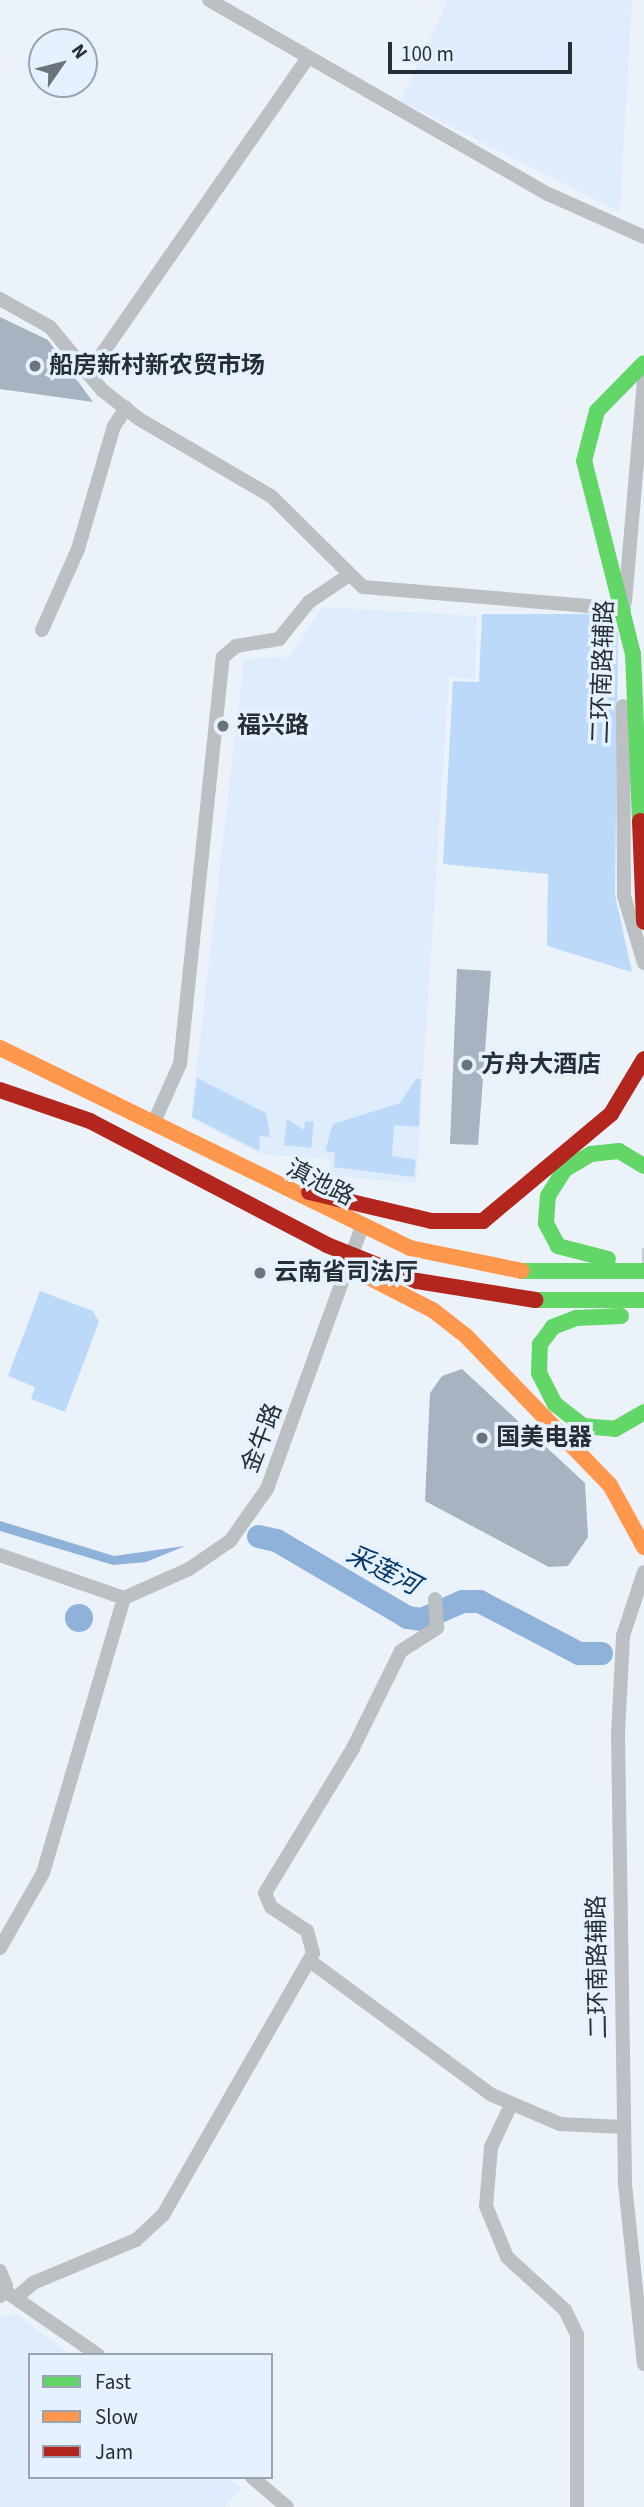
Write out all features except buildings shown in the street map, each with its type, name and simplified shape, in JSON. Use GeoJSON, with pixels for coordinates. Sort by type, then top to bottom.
{"type":"FeatureCollection","features":[{"type":"Feature","properties":{"kind":"main road"},"geometry":{"type":"LineString","coordinates":[[644,363],[597,411],[584,461],[633,654],[637,867],[644,922]]}},
{"type":"Feature","properties":{"kind":"main road","name":"滇池路"},"geometry":{"type":"LineString","coordinates":[[0,1048],[392,1242],[509,1271],[643,1265]]}},
{"type":"Feature","properties":{"kind":"main road"},"geometry":{"type":"LineString","coordinates":[[233,1163],[353,1204],[449,1224],[478,1223],[604,1121],[644,1059]]}},
{"type":"Feature","properties":{"kind":"main road"},"geometry":{"type":"LineString","coordinates":[[0,1090],[90,1121],[353,1261],[488,1297],[644,1300]]}},
{"type":"Feature","properties":{"kind":"main road"},"geometry":{"type":"LineString","coordinates":[[643,1265],[569,1253],[554,1241],[545,1217],[554,1183],[584,1156],[620,1152],[644,1166]]}},
{"type":"Feature","properties":{"kind":"main road"},"geometry":{"type":"LineString","coordinates":[[353,1261],[371,1243],[392,1242]]}},
{"type":"Feature","properties":{"kind":"main road"},"geometry":{"type":"LineString","coordinates":[[353,1261],[370,1279],[434,1311],[466,1336],[610,1485],[644,1547]]}},
{"type":"Feature","properties":{"kind":"main road"},"geometry":{"type":"LineString","coordinates":[[643,1316],[567,1320],[547,1332],[537,1357],[550,1396],[575,1422],[615,1429],[644,1412]]}},
{"type":"Feature","properties":{"kind":"street"},"geometry":{"type":"LineString","coordinates":[[209,0],[307,59],[548,194],[644,237]]}},
{"type":"Feature","properties":{"kind":"street"},"geometry":{"type":"LineString","coordinates":[[88,374],[307,59]]}},
{"type":"Feature","properties":{"kind":"street"},"geometry":{"type":"LineString","coordinates":[[0,299],[50,327],[88,374],[125,408],[262,489],[346,577],[397,593],[624,609]]}},
{"type":"Feature","properties":{"kind":"street","name":"二环南路辅路"},"geometry":{"type":"LineString","coordinates":[[644,380],[635,544],[624,609],[624,896],[644,963]]}},
{"type":"Feature","properties":{"kind":"street"},"geometry":{"type":"LineString","coordinates":[[42,630],[78,549],[125,408]]}},
{"type":"Feature","properties":{"kind":"street"},"geometry":{"type":"LineString","coordinates":[[154,1122],[180,1064],[223,657],[236,646],[279,639],[309,601],[346,577]]}},
{"type":"Feature","properties":{"kind":"street","name":"金牛路"},"geometry":{"type":"LineString","coordinates":[[124,1598],[214,1554],[257,1507],[353,1261],[361,1229]]}},
{"type":"Feature","properties":{"kind":"street"},"geometry":{"type":"LineString","coordinates":[[0,1555],[124,1598],[47,1862],[0,1948]]}},
{"type":"Feature","properties":{"kind":"street","name":"二环南路辅路"},"geometry":{"type":"LineString","coordinates":[[644,1572],[619,1674],[623,2127],[644,2364]]}},
{"type":"Feature","properties":{"kind":"street"},"geometry":{"type":"LineString","coordinates":[[7,2295],[153,2228],[310,1961],[307,1931],[271,1907],[265,1893],[353,1748],[401,1651],[437,1624],[435,1599]]}},
{"type":"Feature","properties":{"kind":"street"},"geometry":{"type":"LineString","coordinates":[[310,1961],[511,2105],[560,2124],[623,2127]]}},
{"type":"Feature","properties":{"kind":"street"},"geometry":{"type":"LineString","coordinates":[[511,2105],[491,2147],[486,2206],[507,2257],[565,2310],[577,2335],[577,2507]]}},
{"type":"Feature","properties":{"kind":"street"},"geometry":{"type":"LineString","coordinates":[[0,2271],[7,2295],[96,2353]]}},
{"type":"Feature","properties":{"kind":"street"},"geometry":{"type":"LineString","coordinates":[[254,2479],[287,2507]]}},
{"type":"Feature","properties":{"kind":"shaded area"},"geometry":{"type":"Polygon","coordinates":[[[448,0],[632,0],[620,212],[401,101],[448,0]]]}},
{"type":"Feature","properties":{"kind":"shaded area"},"geometry":{"type":"Polygon","coordinates":[[[322,607],[477,616],[475,679],[449,677],[416,1184],[331,1175],[328,1159],[261,1154],[191,1118],[244,659],[290,657],[322,607]]]}},
{"type":"Feature","properties":{"kind":"shaded area"},"geometry":{"type":"Polygon","coordinates":[[[482,614],[600,614],[618,633],[615,895],[632,972],[547,946],[548,874],[443,864],[453,681],[479,682],[482,614]]]}},
{"type":"Feature","properties":{"kind":"shaded area"},"geometry":{"type":"Polygon","coordinates":[[[197,1078],[266,1113],[270,1137],[260,1136],[259,1151],[192,1117],[197,1078]]]}},
{"type":"Feature","properties":{"kind":"shaded area"},"geometry":{"type":"Polygon","coordinates":[[[416,1079],[421,1079],[419,1127],[394,1125],[392,1156],[416,1160],[414,1177],[334,1167],[335,1153],[325,1151],[333,1124],[400,1103],[416,1079]]]}},
{"type":"Feature","properties":{"kind":"shaded area"},"geometry":{"type":"Polygon","coordinates":[[[287,1119],[304,1130],[305,1121],[314,1122],[311,1148],[284,1145],[287,1119]]]}},
{"type":"Feature","properties":{"kind":"shaded area"},"geometry":{"type":"Polygon","coordinates":[[[40,1291],[93,1311],[99,1322],[65,1412],[31,1399],[35,1387],[8,1376],[40,1291]]]}},
{"type":"Feature","properties":{"kind":"shaded area"},"geometry":{"type":"Polygon","coordinates":[[[0,1521],[114,1556],[185,1546],[146,1562],[113,1565],[0,1531],[0,1521]]]}},
{"type":"Feature","properties":{"kind":"shaded area"},"geometry":{"type":"Polygon","coordinates":[[[79,1604],[89,1608],[93,1618],[89,1628],[79,1632],[69,1628],[65,1618],[69,1608],[79,1604]]]}},
{"type":"Feature","properties":{"kind":"shaded area"},"geometry":{"type":"Polygon","coordinates":[[[18,2315],[67,2353],[28,2353],[28,2479],[230,2479],[242,2489],[224,2507],[0,2507],[0,2318],[18,2315]]]}},
{"type":"Feature","properties":{"kind":"waterway","name":"采莲河"},"geometry":{"type":"LineString","coordinates":[[258,1536],[276,1540],[407,1617],[421,1619],[462,1601],[479,1601],[579,1653],[601,1653]]}},
{"type":"Feature","properties":{"kind":"traffic: fast"},"geometry":{"type":"LineString","coordinates":[[640,821],[633,654],[584,461],[597,411],[644,363]]}},
{"type":"Feature","properties":{"kind":"traffic: fast"},"geometry":{"type":"LineString","coordinates":[[608,1259],[558,1246],[546,1223],[548,1196],[564,1170],[591,1154],[619,1151],[644,1166]]}},
{"type":"Feature","properties":{"kind":"traffic: fast"},"geometry":{"type":"LineString","coordinates":[[522,1271],[644,1271]]}},
{"type":"Feature","properties":{"kind":"traffic: fast"},"geometry":{"type":"LineString","coordinates":[[535,1300],[644,1300]]}},
{"type":"Feature","properties":{"kind":"traffic: fast"},"geometry":{"type":"LineString","coordinates":[[621,1316],[576,1318],[553,1327],[540,1344],[539,1373],[555,1404],[583,1426],[615,1429],[644,1412]]}},
{"type":"Feature","properties":{"kind":"traffic: slow"},"geometry":{"type":"LineString","coordinates":[[0,1048],[410,1248],[522,1271]]}},
{"type":"Feature","properties":{"kind":"traffic: slow"},"geometry":{"type":"LineString","coordinates":[[366,1276],[434,1311],[466,1336],[610,1485],[644,1547]]}},
{"type":"Feature","properties":{"kind":"traffic: jam"},"geometry":{"type":"LineString","coordinates":[[640,821],[644,922]]}},
{"type":"Feature","properties":{"kind":"traffic: jam"},"geometry":{"type":"LineString","coordinates":[[309,1192],[432,1221],[483,1221],[611,1114],[644,1059]]}},
{"type":"Feature","properties":{"kind":"traffic: jam"},"geometry":{"type":"LineString","coordinates":[[0,1090],[90,1121],[327,1245],[417,1281],[535,1300]]}},
{"type":"Feature","properties":{"kind":"place","name":"船房新村新农贸市场"},"geometry":{"type":"Point","coordinates":[35,366]}},
{"type":"Feature","properties":{"kind":"place","name":"福兴路"},"geometry":{"type":"Point","coordinates":[223,726]}},
{"type":"Feature","properties":{"kind":"place","name":"方舟大酒店"},"geometry":{"type":"Point","coordinates":[467,1065]}},
{"type":"Feature","properties":{"kind":"place","name":"云南省司法厅"},"geometry":{"type":"Point","coordinates":[260,1273]}},
{"type":"Feature","properties":{"kind":"place","name":"国美电器"},"geometry":{"type":"Point","coordinates":[482,1438]}}]}
